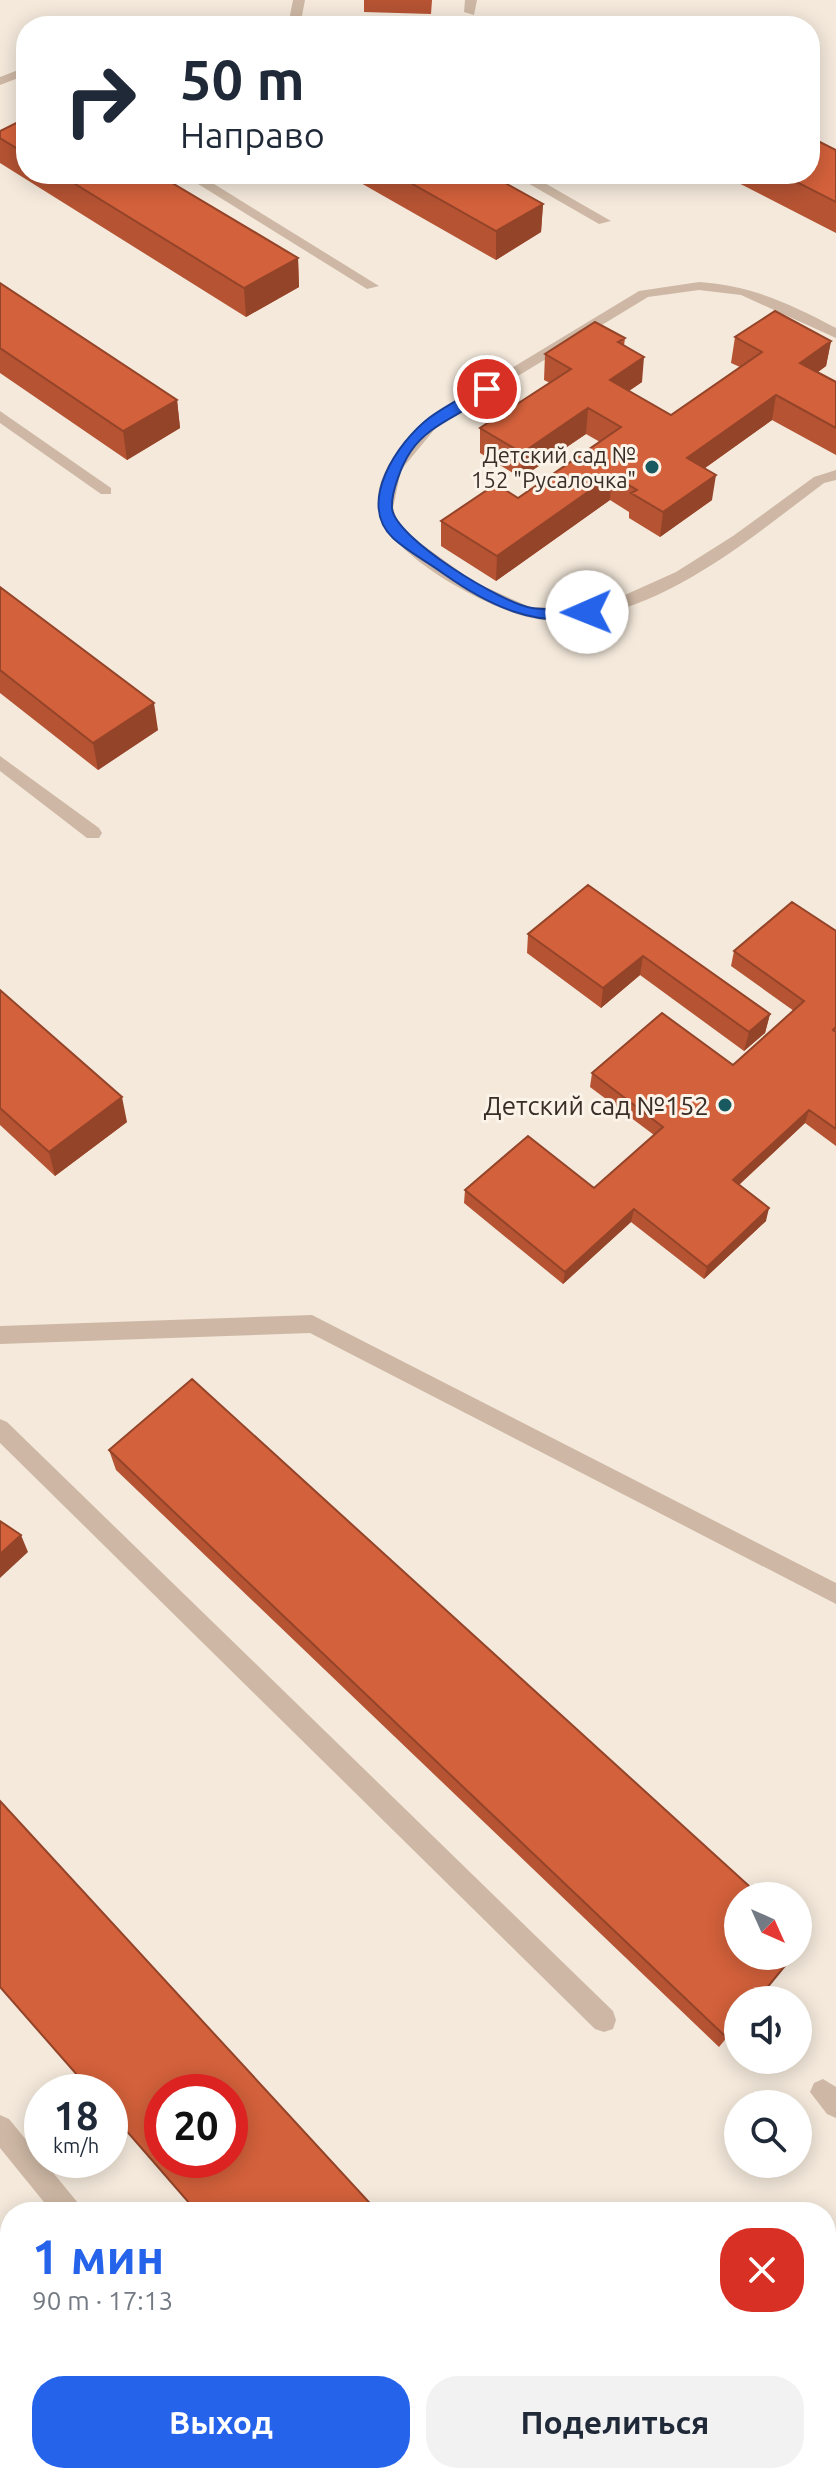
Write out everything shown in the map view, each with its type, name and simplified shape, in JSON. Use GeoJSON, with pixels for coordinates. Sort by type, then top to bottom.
{"type":"FeatureCollection","features":[{"type":"Feature","properties":{"kind":"lane"},"geometry":{"type":"LineString","coordinates":[[205,184],[372,286]]}},
{"type":"Feature","properties":{"kind":"lane"},"geometry":{"type":"LineString","coordinates":[[537,184],[604,221]]}},
{"type":"Feature","properties":{"kind":"lane"},"geometry":{"type":"LineString","coordinates":[[836,334],[745,289],[719,284],[678,285],[644,294],[434,421],[405,449],[388,487],[384,510],[397,534],[489,598],[531,613],[587,612],[654,593],[716,555],[819,480],[836,475]]}},
{"type":"Feature","properties":{"kind":"lane"},"geometry":{"type":"LineString","coordinates":[[0,416],[106,491]]}},
{"type":"Feature","properties":{"kind":"lane"},"geometry":{"type":"LineString","coordinates":[[0,762],[93,833]]}},
{"type":"Feature","properties":{"kind":"lane"},"geometry":{"type":"LineString","coordinates":[[0,1335],[312,1324],[836,1594]]}},
{"type":"Feature","properties":{"kind":"lane"},"geometry":{"type":"LineString","coordinates":[[0,1429],[604,2020]]}},
{"type":"Feature","properties":{"kind":"lane"},"geometry":{"type":"LineString","coordinates":[[0,2128],[61,2202]]}},
{"type":"Feature","properties":{"kind":"building"},"geometry":{"type":"Polygon","coordinates":[[[16,123],[16,148],[0,138],[0,131],[16,123]]]}},
{"type":"Feature","properties":{"kind":"building"},"geometry":{"type":"Polygon","coordinates":[[[820,142],[836,150],[836,202],[801,184],[820,184],[820,142]]]}},
{"type":"Feature","properties":{"kind":"building"},"geometry":{"type":"Polygon","coordinates":[[[75,184],[174,184],[298,258],[244,288],[75,184]]]}},
{"type":"Feature","properties":{"kind":"building"},"geometry":{"type":"Polygon","coordinates":[[[413,184],[507,184],[543,204],[496,231],[413,184]]]}},
{"type":"Feature","properties":{"kind":"building"},"geometry":{"type":"Polygon","coordinates":[[[0,283],[177,400],[123,431],[0,348],[0,283]]]}},
{"type":"Feature","properties":{"kind":"building"},"geometry":{"type":"Polygon","coordinates":[[[775,311],[831,341],[800,363],[836,382],[836,428],[776,395],[687,458],[716,475],[663,512],[631,493],[637,490],[612,475],[497,556],[441,521],[496,484],[518,498],[621,427],[588,408],[522,453],[480,428],[571,369],[545,354],[595,322],[625,338],[618,342],[644,357],[610,380],[671,415],[762,352],[735,337],[775,311]]]}},
{"type":"Feature","properties":{"kind":"building"},"geometry":{"type":"Polygon","coordinates":[[[0,587],[154,703],[93,743],[0,670],[0,587]]]}},
{"type":"Feature","properties":{"kind":"building"},"geometry":{"type":"Polygon","coordinates":[[[588,885],[770,1014],[749,1032],[643,956],[603,988],[528,934],[588,885]]]}},
{"type":"Feature","properties":{"kind":"building","name":"Детский сад №152"},"geometry":{"type":"Polygon","coordinates":[[[792,902],[836,931],[836,1027],[833,1030],[836,1032],[836,1129],[809,1110],[733,1180],[769,1208],[707,1267],[634,1209],[565,1272],[465,1190],[528,1136],[594,1188],[663,1127],[592,1073],[662,1013],[733,1065],[804,1001],[734,951],[792,902]]]}},
{"type":"Feature","properties":{"kind":"building"},"geometry":{"type":"Polygon","coordinates":[[[0,990],[122,1097],[49,1152],[0,1108],[0,990]]]}},
{"type":"Feature","properties":{"kind":"building"},"geometry":{"type":"Polygon","coordinates":[[[192,1379],[745,1882],[724,1882],[724,1970],[782,1970],[768,1986],[724,1986],[724,2035],[109,1450],[192,1379]]]}},
{"type":"Feature","properties":{"kind":"building"},"geometry":{"type":"Polygon","coordinates":[[[0,1521],[21,1535],[0,1554],[0,1521]]]}},
{"type":"Feature","properties":{"kind":"building"},"geometry":{"type":"Polygon","coordinates":[[[0,1801],[369,2202],[188,2202],[167,2178],[248,2178],[248,2074],[144,2074],[144,2151],[128,2133],[128,2074],[76,2074],[0,1987],[0,1801]]]}},
{"type":"Feature","properties":{"kind":"place","name":"Детский сад № 152 \"Русалочка\""},"geometry":{"type":"Point","coordinates":[652,467]}},
{"type":"Feature","properties":{"kind":"place","name":"Детский сад №152"},"geometry":{"type":"Point","coordinates":[725,1105]}},
{"type":"Feature","properties":{"kind":"route"},"geometry":{"type":"LineString","coordinates":[[487,389],[434,421],[405,449],[388,487],[384,510],[397,534],[489,598],[531,613],[587,612]]}}]}
